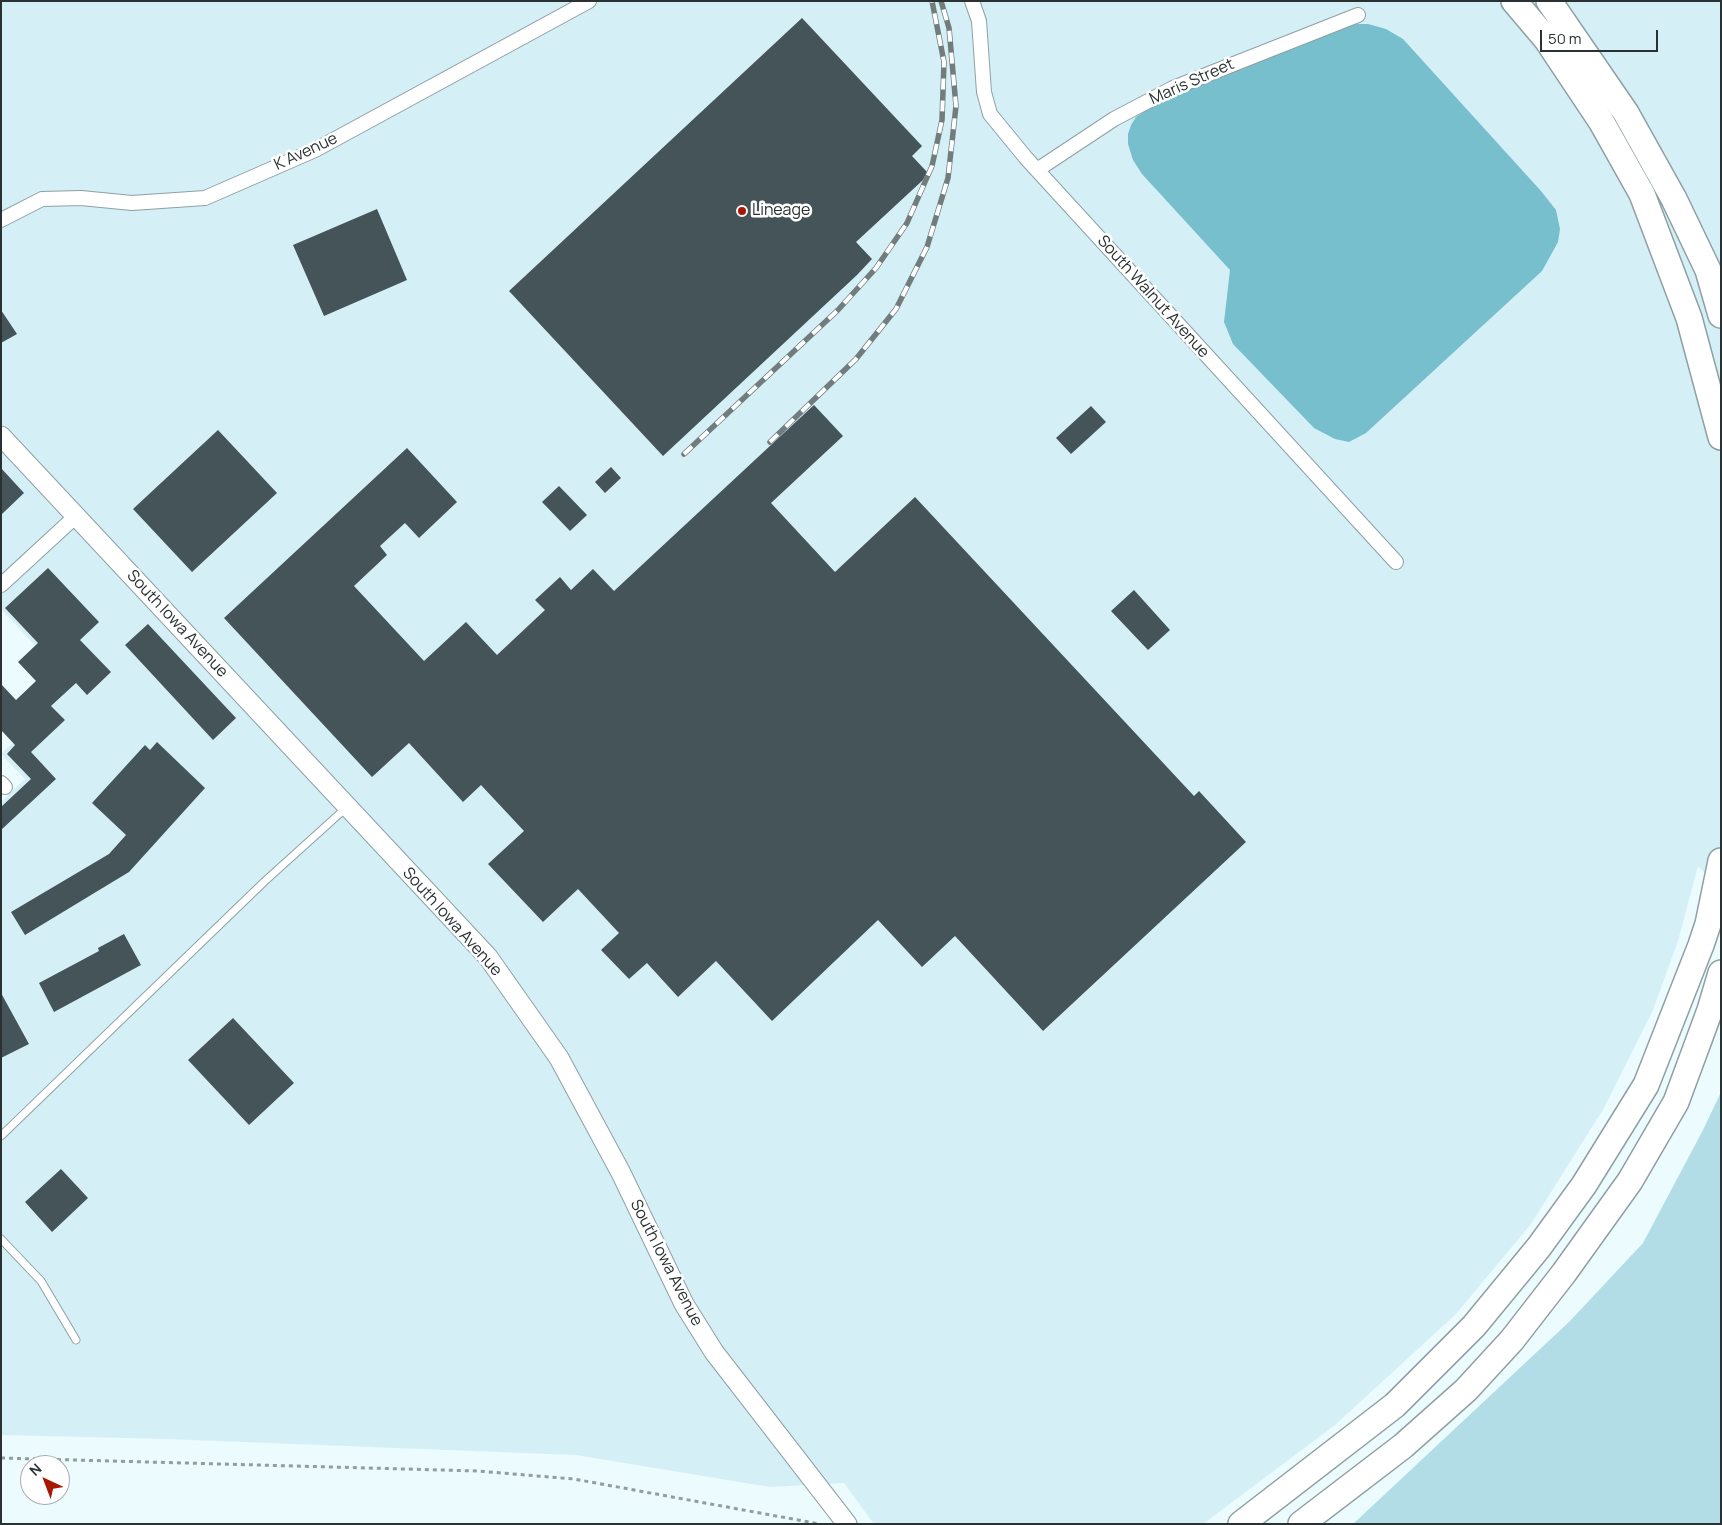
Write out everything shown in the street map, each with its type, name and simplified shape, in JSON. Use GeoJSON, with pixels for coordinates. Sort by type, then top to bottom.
{"type":"FeatureCollection","features":[{"type":"Feature","properties":{"kind":"highway"},"geometry":{"type":"LineString","coordinates":[[1514,1],[1547,40],[1596,113],[1642,194],[1689,318],[1721,437]]}},
{"type":"Feature","properties":{"kind":"highway"},"geometry":{"type":"LineString","coordinates":[[1549,1],[1626,114],[1674,199],[1708,270],[1721,315]]}},
{"type":"Feature","properties":{"kind":"highway"},"geometry":{"type":"LineString","coordinates":[[1241,1524],[1395,1405],[1474,1326],[1538,1247],[1584,1185],[1646,1085],[1701,945],[1708,924],[1721,861]]}},
{"type":"Feature","properties":{"kind":"highway"},"geometry":{"type":"LineString","coordinates":[[1300,1524],[1403,1446],[1466,1390],[1512,1340],[1564,1273],[1630,1181],[1676,1102],[1710,1010],[1721,973]]}},
{"type":"Feature","properties":{"kind":"main road","name":"South Iowa Avenue"},"geometry":{"type":"LineString","coordinates":[[1,436],[488,957],[559,1058],[621,1173],[684,1304],[714,1352],[846,1524]]}},
{"type":"Feature","properties":{"kind":"street","name":"K Avenue"},"geometry":{"type":"LineString","coordinates":[[1,220],[42,199],[81,198],[132,203],[205,198],[315,150],[588,1]]}},
{"type":"Feature","properties":{"kind":"street","name":"South Walnut Avenue"},"geometry":{"type":"LineString","coordinates":[[972,1],[979,21],[984,92],[990,114],[1037,170],[1396,562]]}},
{"type":"Feature","properties":{"kind":"street","name":"Maris Street"},"geometry":{"type":"LineString","coordinates":[[1037,170],[1114,119],[1172,88],[1358,15]]}},
{"type":"Feature","properties":{"kind":"street"},"geometry":{"type":"LineString","coordinates":[[1,585],[76,516]]}},
{"type":"Feature","properties":{"kind":"lane"},"geometry":{"type":"LineString","coordinates":[[1,1136],[265,881],[348,807]]}},
{"type":"Feature","properties":{"kind":"lane"},"geometry":{"type":"LineString","coordinates":[[1,1239],[41,1281],[76,1340]]}},
{"type":"Feature","properties":{"kind":"path"},"geometry":{"type":"LineString","coordinates":[[1,1458],[468,1471],[574,1478],[820,1524]]}},
{"type":"Feature","properties":{"kind":"shaded area"},"geometry":{"type":"Polygon","coordinates":[[[1,1],[1721,1],[1721,890],[1698,866],[1678,941],[1653,1010],[1604,1108],[1531,1224],[1456,1314],[1335,1425],[1203,1524],[874,1524],[844,1483],[770,1487],[576,1455],[166,1439],[1,1435],[1,802],[25,779],[1,754],[73,686],[1,609],[1,1]]]}},
{"type":"Feature","properties":{"kind":"shaded area"},"geometry":{"type":"Polygon","coordinates":[[[1350,24],[1368,24],[1386,29],[1403,39],[1541,191],[1556,210],[1560,229],[1558,242],[1542,271],[1366,433],[1349,442],[1335,439],[1314,428],[1233,344],[1224,322],[1230,270],[1142,174],[1133,160],[1128,144],[1128,134],[1136,117],[1162,100],[1350,24]]]}},
{"type":"Feature","properties":{"kind":"shaded area"},"geometry":{"type":"Polygon","coordinates":[[[1721,1092],[1721,1524],[1353,1524],[1570,1321],[1643,1243],[1721,1092]]]}},
{"type":"Feature","properties":{"kind":"building","name":"Lineage"},"geometry":{"type":"Polygon","coordinates":[[[802,18],[922,146],[912,156],[927,172],[923,180],[856,242],[872,259],[663,456],[509,291],[802,18]]]}},
{"type":"Feature","properties":{"kind":"building"},"geometry":{"type":"Polygon","coordinates":[[[377,209],[407,280],[324,316],[293,245],[377,209]]]}},
{"type":"Feature","properties":{"kind":"building"},"geometry":{"type":"Polygon","coordinates":[[[1,310],[17,334],[1,343],[1,310]]]}},
{"type":"Feature","properties":{"kind":"building"},"geometry":{"type":"Polygon","coordinates":[[[814,405],[843,436],[771,503],[835,572],[915,497],[1194,796],[1199,791],[1246,842],[1043,1031],[955,936],[922,967],[878,920],[772,1021],[716,961],[678,997],[647,963],[629,979],[601,950],[619,933],[578,889],[543,922],[488,864],[524,831],[481,785],[463,802],[409,743],[372,777],[224,618],[407,448],[457,502],[419,538],[405,523],[380,546],[387,555],[354,586],[424,661],[466,622],[497,655],[545,610],[535,600],[560,577],[571,590],[593,569],[614,591],[814,405]]]}},
{"type":"Feature","properties":{"kind":"building"},"geometry":{"type":"Polygon","coordinates":[[[1091,406],[1106,422],[1071,454],[1056,438],[1091,406]]]}},
{"type":"Feature","properties":{"kind":"building"},"geometry":{"type":"Polygon","coordinates":[[[218,430],[277,493],[192,572],[133,509],[218,430]]]}},
{"type":"Feature","properties":{"kind":"building"},"geometry":{"type":"Polygon","coordinates":[[[611,467],[621,478],[605,493],[595,482],[611,467]]]}},
{"type":"Feature","properties":{"kind":"building"},"geometry":{"type":"Polygon","coordinates":[[[1,468],[24,493],[1,515],[1,468]]]}},
{"type":"Feature","properties":{"kind":"building"},"geometry":{"type":"Polygon","coordinates":[[[559,486],[587,515],[570,531],[542,502],[559,486]]]}},
{"type":"Feature","properties":{"kind":"building"},"geometry":{"type":"Polygon","coordinates":[[[48,568],[99,622],[80,640],[111,672],[87,695],[76,683],[51,706],[65,720],[31,752],[56,779],[1,830],[1,807],[31,779],[7,754],[15,745],[1,730],[1,684],[16,700],[36,681],[18,662],[38,643],[5,608],[48,568]]]}},
{"type":"Feature","properties":{"kind":"building"},"geometry":{"type":"Polygon","coordinates":[[[1134,590],[1170,630],[1148,650],[1111,611],[1134,590]]]}},
{"type":"Feature","properties":{"kind":"building"},"geometry":{"type":"Polygon","coordinates":[[[148,624],[236,718],[213,740],[125,645],[148,624]]]}},
{"type":"Feature","properties":{"kind":"building"},"geometry":{"type":"Polygon","coordinates":[[[157,742],[205,788],[129,872],[25,935],[11,912],[109,854],[126,835],[92,803],[145,745],[150,750],[157,742]]]}},
{"type":"Feature","properties":{"kind":"building"},"geometry":{"type":"Polygon","coordinates":[[[124,934],[141,965],[54,1012],[39,983],[99,951],[98,948],[124,934]]]}},
{"type":"Feature","properties":{"kind":"building"},"geometry":{"type":"Polygon","coordinates":[[[1,993],[29,1044],[1,1058],[1,993]]]}},
{"type":"Feature","properties":{"kind":"building"},"geometry":{"type":"Polygon","coordinates":[[[233,1018],[294,1083],[249,1125],[188,1060],[233,1018]]]}},
{"type":"Feature","properties":{"kind":"building"},"geometry":{"type":"Polygon","coordinates":[[[61,1169],[88,1198],[52,1232],[25,1202],[61,1169]]]}},
{"type":"Feature","properties":{"kind":"railway"},"geometry":{"type":"LineString","coordinates":[[684,454],[838,310],[876,268],[907,223],[932,166],[942,120],[944,62],[932,1]]}},
{"type":"Feature","properties":{"kind":"railway"},"geometry":{"type":"LineString","coordinates":[[770,442],[856,359],[896,309],[927,247],[948,178],[956,106],[949,28],[941,1]]}},
{"type":"Feature","properties":{"kind":"place","name":"Lineage"},"geometry":{"type":"Point","coordinates":[742,211]}}]}
